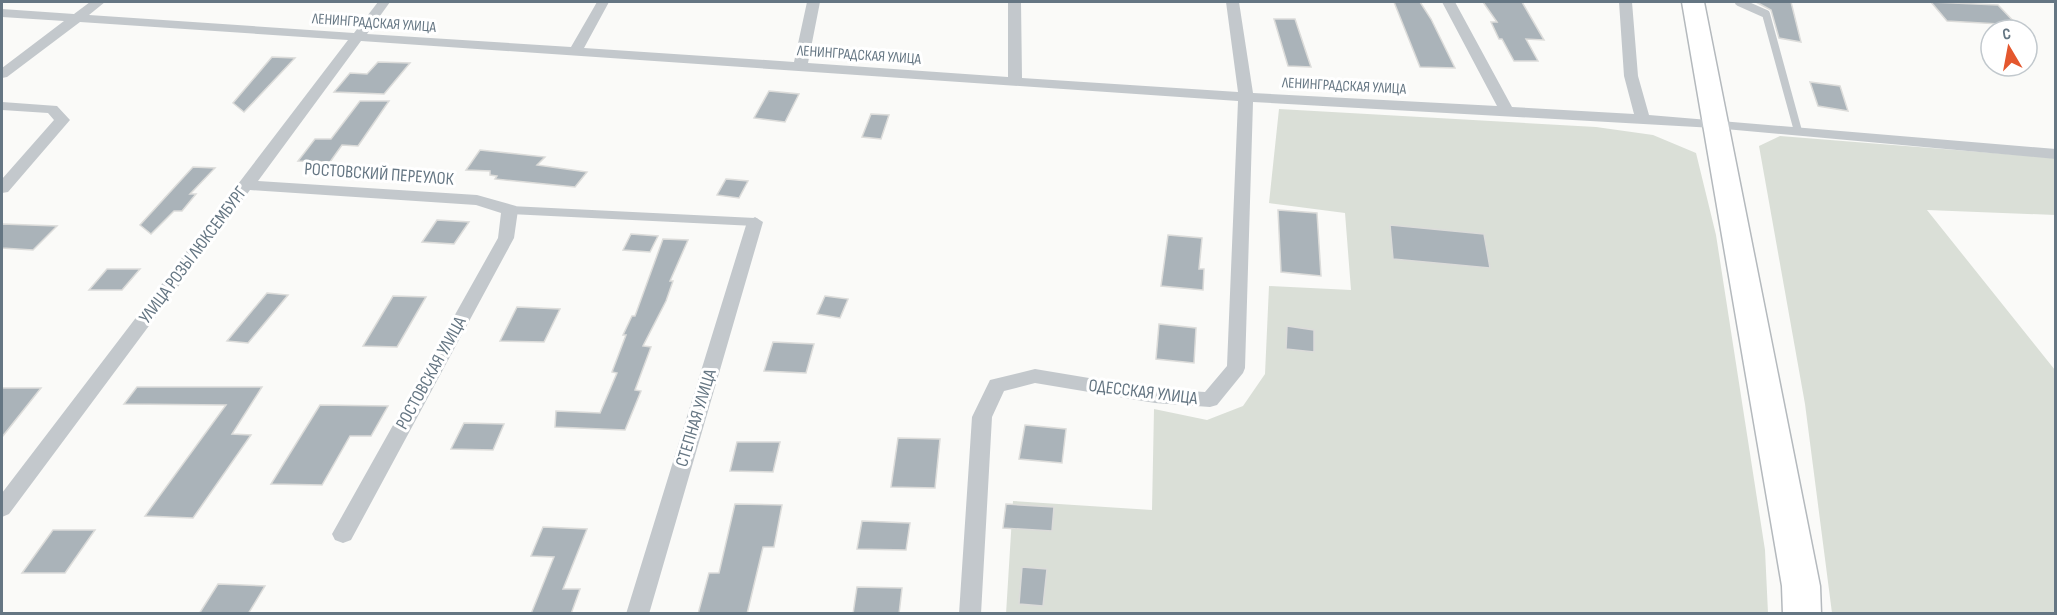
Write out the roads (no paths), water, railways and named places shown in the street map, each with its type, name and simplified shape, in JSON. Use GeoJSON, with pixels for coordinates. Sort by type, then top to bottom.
{"type":"FeatureCollection","features":[{"type":"Feature","properties":{"kind":"highway"},"geometry":{"type":"LineString","coordinates":[[1693,2],[1801,586],[1802,614]]}},
{"type":"Feature","properties":{"kind":"street"},"geometry":{"type":"LineString","coordinates":[[2,74],[98,2]]}},
{"type":"Feature","properties":{"kind":"street","name":"УЛИЦА РОЗЫ ЛЮКСЕМБУРГ"},"geometry":{"type":"LineString","coordinates":[[2,508],[384,2]]}},
{"type":"Feature","properties":{"kind":"street"},"geometry":{"type":"LineString","coordinates":[[575,52],[603,2]]}},
{"type":"Feature","properties":{"kind":"street"},"geometry":{"type":"LineString","coordinates":[[800,68],[814,2]]}},
{"type":"Feature","properties":{"kind":"street"},"geometry":{"type":"LineString","coordinates":[[1015,2],[1015,81]]}},
{"type":"Feature","properties":{"kind":"street"},"geometry":{"type":"LineString","coordinates":[[1233,2],[1246,97]]}},
{"type":"Feature","properties":{"kind":"street"},"geometry":{"type":"LineString","coordinates":[[1449,2],[1507,112]]}},
{"type":"Feature","properties":{"kind":"street"},"geometry":{"type":"LineString","coordinates":[[1626,2],[1631,76],[1643,120]]}},
{"type":"Feature","properties":{"kind":"street","name":"ЛЕНИНГРАДСКАЯ УЛИЦА"},"geometry":{"type":"LineString","coordinates":[[2,13],[1246,97],[1714,123],[2055,154]]}},
{"type":"Feature","properties":{"kind":"street","name":"ОДЕССКАЯ УЛИЦА"},"geometry":{"type":"LineString","coordinates":[[970,614],[982,417],[997,386],[1035,376],[1155,396],[1210,400],[1236,368],[1246,97]]}},
{"type":"Feature","properties":{"kind":"street"},"geometry":{"type":"LineString","coordinates":[[2,106],[52,109],[62,120],[2,188]]}},
{"type":"Feature","properties":{"kind":"street","name":"РОСТОВСКИЙ ПЕРЕУЛОК"},"geometry":{"type":"LineString","coordinates":[[245,185],[477,200],[510,210]]}},
{"type":"Feature","properties":{"kind":"street","name":"РОСТОВСКАЯ УЛИЦА"},"geometry":{"type":"LineString","coordinates":[[343,534],[506,238],[510,210]]}},
{"type":"Feature","properties":{"kind":"street","name":"СТЕПНАЯ УЛИЦА"},"geometry":{"type":"LineString","coordinates":[[637,614],[755,222]]}},
{"type":"Feature","properties":{"kind":"lane"},"geometry":{"type":"LineString","coordinates":[[1739,2],[1766,14],[1798,131]]}},
{"type":"Feature","properties":{"kind":"lane"},"geometry":{"type":"LineString","coordinates":[[510,210],[755,222]]}}]}
